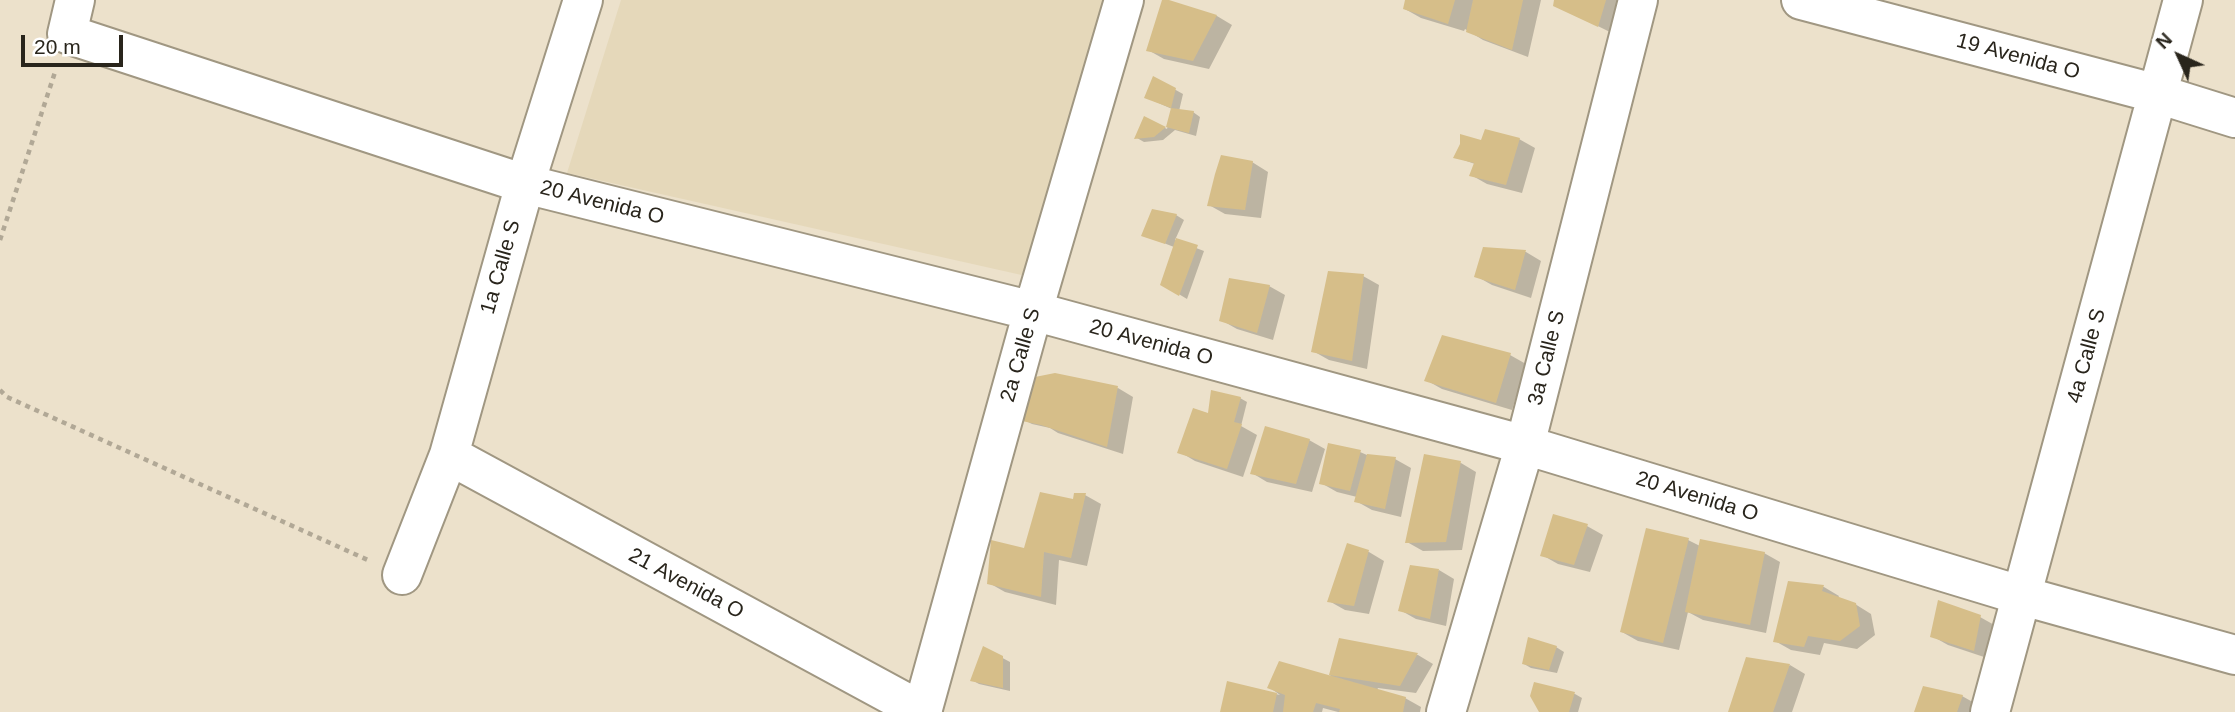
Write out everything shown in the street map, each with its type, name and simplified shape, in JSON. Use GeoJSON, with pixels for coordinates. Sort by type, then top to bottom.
{"type":"FeatureCollection","features":[{"type":"Feature","properties":{"kind":"street","name":"1a Calle S"},"geometry":{"type":"LineString","coordinates":[[402,575],[449,455],[525,184],[583,0]]}},
{"type":"Feature","properties":{"kind":"street","name":"2a Calle S"},"geometry":{"type":"LineString","coordinates":[[923,712],[1033,311],[1124,0]]}},
{"type":"Feature","properties":{"kind":"street","name":"3a Calle S"},"geometry":{"type":"LineString","coordinates":[[1446,712],[1525,445],[1638,0]]}},
{"type":"Feature","properties":{"kind":"street","name":"19 Avenida O"},"geometry":{"type":"LineString","coordinates":[[1801,0],[2158,94],[2235,118]]}},
{"type":"Feature","properties":{"kind":"street","name":"4a Calle S"},"geometry":{"type":"LineString","coordinates":[[1990,712],[2183,0]]}},
{"type":"Feature","properties":{"kind":"street","name":"20 Avenida O"},"geometry":{"type":"LineString","coordinates":[[71,17],[525,184],[1033,311],[1525,445],[2023,596],[2235,655]]}},
{"type":"Feature","properties":{"kind":"street","name":"21 Avenida O"},"geometry":{"type":"LineString","coordinates":[[449,455],[923,712]]}},
{"type":"Feature","properties":{"kind":"path"},"geometry":{"type":"LineString","coordinates":[[0,240],[71,17]]}},
{"type":"Feature","properties":{"kind":"path"},"geometry":{"type":"LineString","coordinates":[[0,390],[6,397],[402,575]]}},
{"type":"Feature","properties":{"kind":"shaded area"},"geometry":{"type":"Polygon","coordinates":[[[621,0],[1109,0],[1026,276],[567,173],[621,0]]]}},
{"type":"Feature","properties":{"kind":"building"},"geometry":{"type":"Polygon","coordinates":[[[1162,0],[1217,15],[1193,61],[1146,51],[1162,0]]]}},
{"type":"Feature","properties":{"kind":"building"},"geometry":{"type":"Polygon","coordinates":[[[1405,0],[1455,0],[1448,24],[1403,9],[1405,0]]]}},
{"type":"Feature","properties":{"kind":"building"},"geometry":{"type":"Polygon","coordinates":[[[1473,0],[1523,0],[1512,50],[1466,32],[1473,0]]]}},
{"type":"Feature","properties":{"kind":"building"},"geometry":{"type":"Polygon","coordinates":[[[1554,0],[1606,0],[1598,27],[1553,6],[1554,0]]]}},
{"type":"Feature","properties":{"kind":"building"},"geometry":{"type":"Polygon","coordinates":[[[1153,76],[1176,88],[1171,108],[1144,98],[1153,76]]]}},
{"type":"Feature","properties":{"kind":"building"},"geometry":{"type":"Polygon","coordinates":[[[1171,108],[1194,111],[1189,133],[1166,127],[1171,108]]]}},
{"type":"Feature","properties":{"kind":"building"},"geometry":{"type":"Polygon","coordinates":[[[1144,116],[1166,127],[1154,137],[1134,139],[1144,116]]]}},
{"type":"Feature","properties":{"kind":"building"},"geometry":{"type":"Polygon","coordinates":[[[1485,129],[1520,138],[1506,185],[1469,176],[1474,163],[1453,158],[1460,144],[1460,134],[1481,140],[1485,129]]]}},
{"type":"Feature","properties":{"kind":"building"},"geometry":{"type":"Polygon","coordinates":[[[1221,155],[1253,161],[1245,210],[1207,206],[1221,155]]]}},
{"type":"Feature","properties":{"kind":"building"},"geometry":{"type":"Polygon","coordinates":[[[1152,209],[1177,214],[1165,244],[1141,236],[1152,209]]]}},
{"type":"Feature","properties":{"kind":"building"},"geometry":{"type":"Polygon","coordinates":[[[1176,238],[1198,245],[1179,296],[1160,285],[1176,238]]]}},
{"type":"Feature","properties":{"kind":"building"},"geometry":{"type":"Polygon","coordinates":[[[1483,247],[1526,250],[1515,290],[1474,277],[1483,247]]]}},
{"type":"Feature","properties":{"kind":"building"},"geometry":{"type":"Polygon","coordinates":[[[1328,271],[1364,274],[1352,361],[1311,352],[1328,271]]]}},
{"type":"Feature","properties":{"kind":"building"},"geometry":{"type":"Polygon","coordinates":[[[1229,278],[1270,285],[1257,333],[1219,321],[1229,278]]]}},
{"type":"Feature","properties":{"kind":"building"},"geometry":{"type":"Polygon","coordinates":[[[1442,335],[1511,353],[1496,403],[1424,381],[1442,335]]]}},
{"type":"Feature","properties":{"kind":"building"},"geometry":{"type":"Polygon","coordinates":[[[1055,373],[1118,386],[1107,447],[1022,421],[1035,377],[1055,373]]]}},
{"type":"Feature","properties":{"kind":"building"},"geometry":{"type":"Polygon","coordinates":[[[1211,390],[1241,397],[1234,422],[1242,424],[1227,469],[1177,453],[1193,408],[1208,413],[1211,390]]]}},
{"type":"Feature","properties":{"kind":"building"},"geometry":{"type":"Polygon","coordinates":[[[1265,426],[1310,439],[1296,484],[1250,474],[1265,426]]]}},
{"type":"Feature","properties":{"kind":"building"},"geometry":{"type":"Polygon","coordinates":[[[1328,443],[1361,450],[1350,491],[1319,484],[1328,443]]]}},
{"type":"Feature","properties":{"kind":"building"},"geometry":{"type":"Polygon","coordinates":[[[1367,454],[1396,457],[1385,509],[1354,502],[1367,454]]]}},
{"type":"Feature","properties":{"kind":"building"},"geometry":{"type":"Polygon","coordinates":[[[1424,454],[1461,461],[1446,542],[1405,543],[1424,454]]]}},
{"type":"Feature","properties":{"kind":"building"},"geometry":{"type":"Polygon","coordinates":[[[1040,492],[1073,499],[1074,493],[1086,493],[1071,558],[1044,552],[1041,597],[987,584],[991,540],[1024,548],[1040,492]]]}},
{"type":"Feature","properties":{"kind":"building"},"geometry":{"type":"Polygon","coordinates":[[[1553,514],[1588,524],[1574,565],[1540,556],[1553,514]]]}},
{"type":"Feature","properties":{"kind":"building"},"geometry":{"type":"Polygon","coordinates":[[[1646,528],[1689,538],[1663,643],[1620,632],[1646,528]]]}},
{"type":"Feature","properties":{"kind":"building"},"geometry":{"type":"Polygon","coordinates":[[[1700,539],[1765,552],[1750,625],[1685,612],[1700,539]]]}},
{"type":"Feature","properties":{"kind":"building"},"geometry":{"type":"Polygon","coordinates":[[[1347,543],[1369,550],[1354,606],[1327,602],[1347,543]]]}},
{"type":"Feature","properties":{"kind":"building"},"geometry":{"type":"Polygon","coordinates":[[[1410,565],[1439,569],[1430,619],[1398,611],[1410,565]]]}},
{"type":"Feature","properties":{"kind":"building"},"geometry":{"type":"Polygon","coordinates":[[[1788,581],[1824,585],[1822,591],[1856,603],[1860,626],[1840,641],[1808,636],[1804,647],[1773,642],[1788,581]]]}},
{"type":"Feature","properties":{"kind":"building"},"geometry":{"type":"Polygon","coordinates":[[[1938,600],[1981,615],[1974,651],[1930,637],[1938,600]]]}},
{"type":"Feature","properties":{"kind":"building"},"geometry":{"type":"Polygon","coordinates":[[[1528,637],[1557,646],[1549,670],[1522,664],[1528,637]]]}},
{"type":"Feature","properties":{"kind":"building"},"geometry":{"type":"Polygon","coordinates":[[[1339,638],[1418,653],[1400,686],[1329,675],[1339,638]]]}},
{"type":"Feature","properties":{"kind":"building"},"geometry":{"type":"Polygon","coordinates":[[[983,646],[1003,656],[1003,688],[970,681],[983,646]]]}},
{"type":"Feature","properties":{"kind":"building"},"geometry":{"type":"Polygon","coordinates":[[[1746,657],[1790,664],[1773,712],[1728,712],[1746,657]]]}},
{"type":"Feature","properties":{"kind":"building"},"geometry":{"type":"Polygon","coordinates":[[[1279,661],[1406,697],[1403,712],[1339,712],[1340,709],[1316,703],[1313,712],[1283,712],[1285,695],[1267,688],[1279,661]]]}},
{"type":"Feature","properties":{"kind":"building"},"geometry":{"type":"Polygon","coordinates":[[[1227,681],[1277,693],[1273,712],[1220,712],[1227,681]]]}},
{"type":"Feature","properties":{"kind":"building"},"geometry":{"type":"Polygon","coordinates":[[[1534,682],[1575,692],[1569,712],[1539,712],[1530,696],[1534,682]]]}},
{"type":"Feature","properties":{"kind":"building"},"geometry":{"type":"Polygon","coordinates":[[[1923,686],[1963,695],[1957,712],[1914,712],[1923,686]]]}}]}
